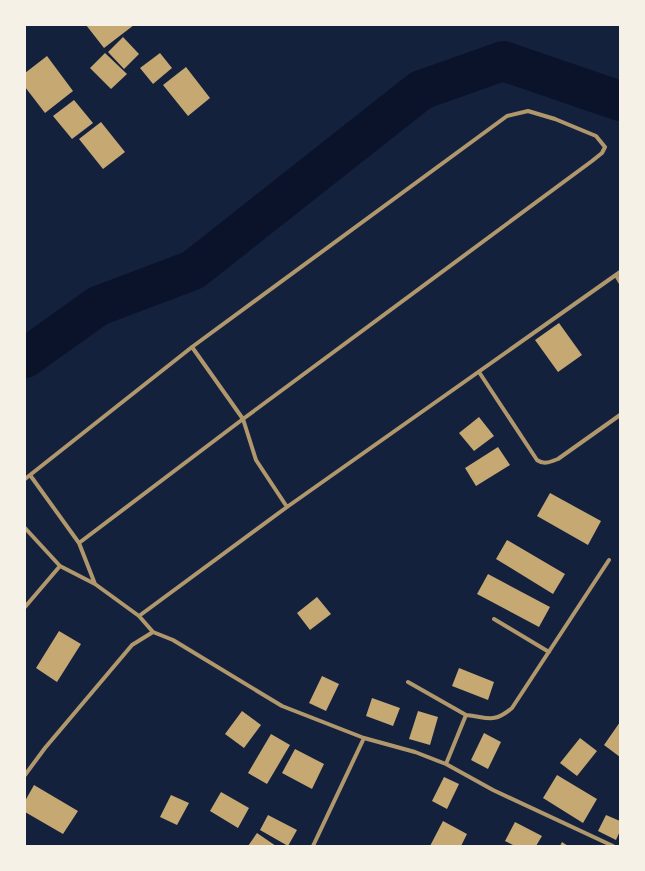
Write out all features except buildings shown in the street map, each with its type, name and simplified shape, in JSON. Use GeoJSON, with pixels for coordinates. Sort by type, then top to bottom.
{"type":"FeatureCollection","features":[{"type":"Feature","properties":{"kind":"street"},"geometry":{"type":"LineString","coordinates":[[25,479],[192,347],[507,116],[528,111],[555,119],[596,136],[602,142],[605,147],[602,153],[592,161],[243,418],[79,544]]}},
{"type":"Feature","properties":{"kind":"street"},"geometry":{"type":"LineString","coordinates":[[139,616],[287,508],[618,273],[620,282]]}},
{"type":"Feature","properties":{"kind":"street"},"geometry":{"type":"LineString","coordinates":[[192,347],[243,418],[256,460],[287,508]]}},
{"type":"Feature","properties":{"kind":"street"},"geometry":{"type":"LineString","coordinates":[[479,372],[537,460],[541,463],[548,463],[558,459],[620,415]]}},
{"type":"Feature","properties":{"kind":"street"},"geometry":{"type":"LineString","coordinates":[[30,475],[79,544],[95,584]]}},
{"type":"Feature","properties":{"kind":"street"},"geometry":{"type":"LineString","coordinates":[[25,528],[60,566],[95,584],[139,616],[153,632],[173,640],[282,706],[364,738],[415,752],[446,764],[493,790],[613,846]]}},
{"type":"Feature","properties":{"kind":"street"},"geometry":{"type":"LineString","coordinates":[[408,682],[466,715],[490,718],[501,717],[512,708],[609,560]]}},
{"type":"Feature","properties":{"kind":"street"},"geometry":{"type":"LineString","coordinates":[[25,607],[60,566]]}},
{"type":"Feature","properties":{"kind":"street"},"geometry":{"type":"LineString","coordinates":[[494,618],[549,652]]}},
{"type":"Feature","properties":{"kind":"street"},"geometry":{"type":"LineString","coordinates":[[25,775],[45,748],[132,645],[153,632]]}},
{"type":"Feature","properties":{"kind":"street"},"geometry":{"type":"LineString","coordinates":[[446,764],[466,715]]}},
{"type":"Feature","properties":{"kind":"street"},"geometry":{"type":"LineString","coordinates":[[313,846],[364,738]]}},
{"type":"Feature","properties":{"kind":"waterway"},"geometry":{"type":"LineString","coordinates":[[25,358],[98,306],[193,270],[421,90],[503,61],[620,101]]}}]}
